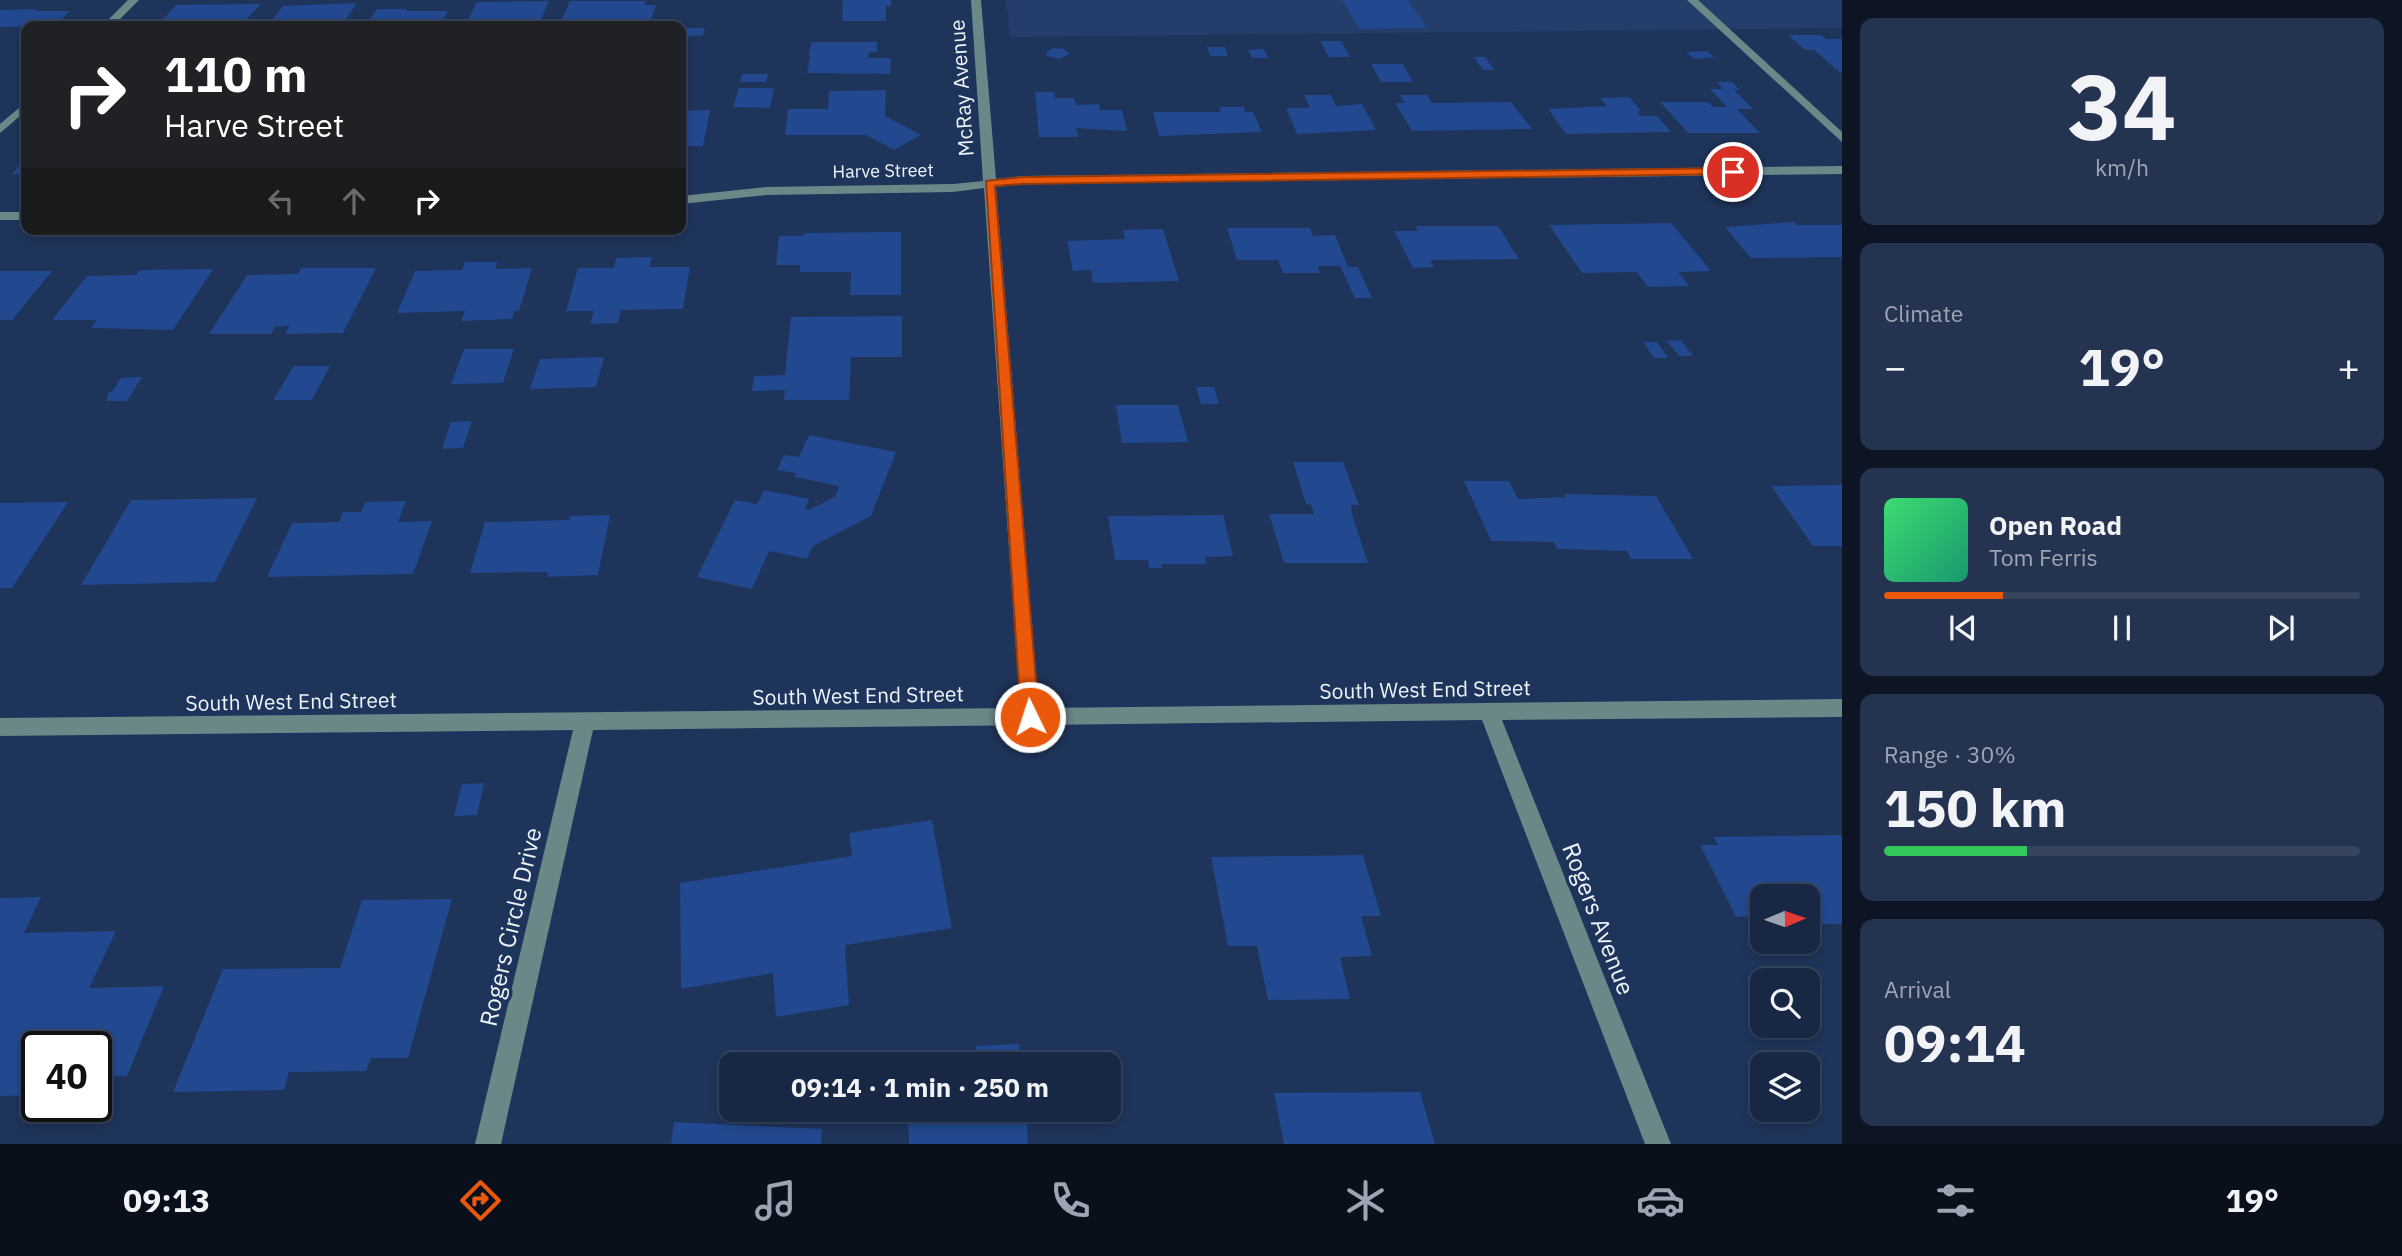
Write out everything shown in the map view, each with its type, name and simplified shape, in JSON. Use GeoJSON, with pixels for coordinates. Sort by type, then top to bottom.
{"type":"FeatureCollection","features":[{"type":"Feature","properties":{"kind":"street"},"geometry":{"type":"LineString","coordinates":[[112,21],[134,0]]}},
{"type":"Feature","properties":{"kind":"street","name":"McRay Avenue"},"geometry":{"type":"LineString","coordinates":[[976,0],[1030,717]]}},
{"type":"Feature","properties":{"kind":"street"},"geometry":{"type":"LineString","coordinates":[[1692,0],[1842,138]]}},
{"type":"Feature","properties":{"kind":"street"},"geometry":{"type":"LineString","coordinates":[[0,130],[21,110]]}},
{"type":"Feature","properties":{"kind":"street","name":"Harve Street"},"geometry":{"type":"LineString","coordinates":[[686,199],[766,191],[953,188],[1023,180],[1842,170]]}},
{"type":"Feature","properties":{"kind":"street"},"geometry":{"type":"LineString","coordinates":[[0,216],[21,216]]}},
{"type":"Feature","properties":{"kind":"street","name":"South West End Street"},"geometry":{"type":"LineString","coordinates":[[0,727],[1842,708]]}},
{"type":"Feature","properties":{"kind":"street","name":"Rogers Avenue"},"geometry":{"type":"LineString","coordinates":[[1489,712],[1658,1144]]}},
{"type":"Feature","properties":{"kind":"street","name":"Rogers Circle Drive"},"geometry":{"type":"LineString","coordinates":[[488,1144],[585,722]]}},
{"type":"Feature","properties":{"kind":"shaded area"},"geometry":{"type":"Polygon","coordinates":[[[1006,0],[1842,0],[1842,28],[1010,37],[1006,0]]]}},
{"type":"Feature","properties":{"kind":"building"},"geometry":{"type":"Polygon","coordinates":[[[843,0],[891,0],[891,6],[886,6],[886,21],[842,21],[843,0]]]}},
{"type":"Feature","properties":{"kind":"building"},"geometry":{"type":"Polygon","coordinates":[[[1342,0],[1408,0],[1427,28],[1359,29],[1342,0]]]}},
{"type":"Feature","properties":{"kind":"building"},"geometry":{"type":"Polygon","coordinates":[[[549,1],[540,21],[468,21],[477,2],[549,1]]]}},
{"type":"Feature","properties":{"kind":"building"},"geometry":{"type":"Polygon","coordinates":[[[570,1],[646,1],[644,5],[656,5],[651,19],[561,21],[570,1]]]}},
{"type":"Feature","properties":{"kind":"building"},"geometry":{"type":"Polygon","coordinates":[[[357,3],[344,21],[271,21],[283,6],[357,3]]]}},
{"type":"Feature","properties":{"kind":"building"},"geometry":{"type":"Polygon","coordinates":[[[261,4],[245,21],[162,21],[176,5],[261,4]]]}},
{"type":"Feature","properties":{"kind":"building"},"geometry":{"type":"Polygon","coordinates":[[[377,9],[448,11],[442,21],[369,21],[377,9]]]}},
{"type":"Feature","properties":{"kind":"building"},"geometry":{"type":"Polygon","coordinates":[[[0,10],[70,11],[59,21],[21,21],[21,27],[0,27],[0,10]]]}},
{"type":"Feature","properties":{"kind":"building"},"geometry":{"type":"Polygon","coordinates":[[[686,28],[705,28],[703,35],[686,37],[686,28]]]}},
{"type":"Feature","properties":{"kind":"building"},"geometry":{"type":"Polygon","coordinates":[[[1788,35],[1821,35],[1826,39],[1842,39],[1842,74],[1814,50],[1805,50],[1788,35]]]}},
{"type":"Feature","properties":{"kind":"building"},"geometry":{"type":"Polygon","coordinates":[[[1320,41],[1341,41],[1350,57],[1329,57],[1320,41]]]}},
{"type":"Feature","properties":{"kind":"building"},"geometry":{"type":"Polygon","coordinates":[[[812,42],[877,42],[877,52],[869,52],[868,58],[891,58],[890,74],[807,73],[812,42]]]}},
{"type":"Feature","properties":{"kind":"building"},"geometry":{"type":"Polygon","coordinates":[[[1207,47],[1225,47],[1228,56],[1210,56],[1207,47]]]}},
{"type":"Feature","properties":{"kind":"building"},"geometry":{"type":"Polygon","coordinates":[[[1054,48],[1064,49],[1070,54],[1059,59],[1047,56],[1046,52],[1054,48]]]}},
{"type":"Feature","properties":{"kind":"building"},"geometry":{"type":"Polygon","coordinates":[[[1264,49],[1268,58],[1252,58],[1248,50],[1264,49]]]}},
{"type":"Feature","properties":{"kind":"building"},"geometry":{"type":"Polygon","coordinates":[[[1706,51],[1715,57],[1694,59],[1686,52],[1706,51]]]}},
{"type":"Feature","properties":{"kind":"building"},"geometry":{"type":"Polygon","coordinates":[[[1474,57],[1485,57],[1494,70],[1483,70],[1474,57]]]}},
{"type":"Feature","properties":{"kind":"building"},"geometry":{"type":"Polygon","coordinates":[[[1371,64],[1403,64],[1413,82],[1381,82],[1371,64]]]}},
{"type":"Feature","properties":{"kind":"building"},"geometry":{"type":"Polygon","coordinates":[[[742,74],[768,74],[766,82],[740,82],[742,74]]]}},
{"type":"Feature","properties":{"kind":"building"},"geometry":{"type":"Polygon","coordinates":[[[1717,82],[1732,82],[1740,90],[1734,90],[1753,109],[1737,109],[1760,133],[1688,133],[1660,102],[1708,102],[1713,107],[1727,107],[1710,89],[1723,89],[1717,82]]]}},
{"type":"Feature","properties":{"kind":"building"},"geometry":{"type":"Polygon","coordinates":[[[739,88],[774,88],[770,108],[733,107],[739,88]]]}},
{"type":"Feature","properties":{"kind":"building"},"geometry":{"type":"Polygon","coordinates":[[[886,90],[885,116],[921,135],[894,150],[866,135],[785,135],[788,109],[828,109],[829,91],[886,90]]]}},
{"type":"Feature","properties":{"kind":"building"},"geometry":{"type":"Polygon","coordinates":[[[1035,92],[1054,92],[1055,98],[1074,98],[1076,105],[1099,104],[1100,110],[1122,110],[1127,131],[1076,128],[1078,137],[1039,137],[1035,92]]]}},
{"type":"Feature","properties":{"kind":"building"},"geometry":{"type":"Polygon","coordinates":[[[1304,95],[1331,95],[1336,106],[1362,104],[1376,130],[1297,134],[1286,108],[1310,108],[1304,95]]]}},
{"type":"Feature","properties":{"kind":"building"},"geometry":{"type":"Polygon","coordinates":[[[1400,95],[1427,95],[1432,103],[1511,102],[1532,129],[1412,131],[1395,103],[1405,103],[1400,95]]]}},
{"type":"Feature","properties":{"kind":"building"},"geometry":{"type":"Polygon","coordinates":[[[1629,97],[1641,111],[1637,111],[1640,116],[1657,116],[1671,132],[1566,134],[1548,109],[1607,106],[1600,98],[1629,97]]]}},
{"type":"Feature","properties":{"kind":"building"},"geometry":{"type":"Polygon","coordinates":[[[1219,107],[1244,107],[1245,112],[1253,112],[1262,132],[1159,136],[1153,112],[1221,112],[1219,107]]]}},
{"type":"Feature","properties":{"kind":"building"},"geometry":{"type":"Polygon","coordinates":[[[710,110],[703,146],[686,146],[686,111],[710,110]]]}},
{"type":"Feature","properties":{"kind":"building"},"geometry":{"type":"Polygon","coordinates":[[[21,164],[21,174],[12,174],[21,164]]]}},
{"type":"Feature","properties":{"kind":"building"},"geometry":{"type":"Polygon","coordinates":[[[1794,222],[1797,225],[1842,225],[1842,257],[1751,258],[1725,227],[1794,222]]]}},
{"type":"Feature","properties":{"kind":"building"},"geometry":{"type":"Polygon","coordinates":[[[1671,223],[1711,271],[1678,272],[1689,286],[1648,287],[1637,272],[1582,273],[1549,225],[1671,223]]]}},
{"type":"Feature","properties":{"kind":"building"},"geometry":{"type":"Polygon","coordinates":[[[1416,226],[1498,226],[1519,259],[1430,260],[1434,267],[1413,268],[1394,231],[1418,231],[1416,226]]]}},
{"type":"Feature","properties":{"kind":"building"},"geometry":{"type":"Polygon","coordinates":[[[1227,228],[1310,228],[1313,236],[1335,235],[1348,267],[1358,267],[1372,298],[1355,298],[1340,266],[1318,266],[1320,273],[1283,273],[1278,260],[1237,260],[1227,228]]]}},
{"type":"Feature","properties":{"kind":"building"},"geometry":{"type":"Polygon","coordinates":[[[1163,229],[1179,281],[1093,283],[1091,270],[1073,271],[1067,241],[1125,239],[1123,230],[1163,229]]]}},
{"type":"Feature","properties":{"kind":"building"},"geometry":{"type":"Polygon","coordinates":[[[901,232],[901,295],[850,295],[851,272],[800,272],[800,265],[776,265],[779,236],[803,236],[804,233],[901,232]]]}},
{"type":"Feature","properties":{"kind":"building"},"geometry":{"type":"Polygon","coordinates":[[[652,257],[649,267],[690,267],[683,309],[621,310],[618,323],[590,324],[594,311],[566,311],[578,268],[614,268],[616,258],[652,257]]]}},
{"type":"Feature","properties":{"kind":"building"},"geometry":{"type":"Polygon","coordinates":[[[465,262],[497,262],[495,269],[532,268],[519,311],[514,311],[512,319],[461,321],[465,311],[397,313],[415,271],[462,270],[465,262]]]}},
{"type":"Feature","properties":{"kind":"building"},"geometry":{"type":"Polygon","coordinates":[[[301,268],[376,268],[343,333],[285,334],[289,326],[275,327],[271,334],[209,334],[247,275],[298,274],[301,268]]]}},
{"type":"Feature","properties":{"kind":"building"},"geometry":{"type":"Polygon","coordinates":[[[213,269],[173,330],[91,328],[97,320],[52,320],[87,276],[136,275],[140,270],[213,269]]]}},
{"type":"Feature","properties":{"kind":"building"},"geometry":{"type":"Polygon","coordinates":[[[0,271],[52,271],[12,320],[0,320],[0,271]]]}},
{"type":"Feature","properties":{"kind":"building"},"geometry":{"type":"Polygon","coordinates":[[[902,316],[902,357],[851,357],[849,400],[784,400],[785,390],[752,391],[754,376],[785,375],[791,317],[902,316]]]}},
{"type":"Feature","properties":{"kind":"building"},"geometry":{"type":"Polygon","coordinates":[[[1681,340],[1693,356],[1679,356],[1667,341],[1681,340]]]}},
{"type":"Feature","properties":{"kind":"building"},"geometry":{"type":"Polygon","coordinates":[[[1643,342],[1657,342],[1668,358],[1654,358],[1643,342]]]}},
{"type":"Feature","properties":{"kind":"building"},"geometry":{"type":"Polygon","coordinates":[[[464,349],[514,349],[503,383],[451,384],[464,349]]]}},
{"type":"Feature","properties":{"kind":"building"},"geometry":{"type":"Polygon","coordinates":[[[604,357],[596,387],[530,389],[540,359],[604,357]]]}},
{"type":"Feature","properties":{"kind":"building"},"geometry":{"type":"Polygon","coordinates":[[[294,366],[330,366],[312,400],[273,400],[294,366]]]}},
{"type":"Feature","properties":{"kind":"building"},"geometry":{"type":"Polygon","coordinates":[[[142,377],[127,401],[106,401],[109,392],[112,392],[121,378],[142,377]]]}},
{"type":"Feature","properties":{"kind":"building"},"geometry":{"type":"Polygon","coordinates":[[[1196,387],[1214,387],[1219,404],[1201,404],[1196,387]]]}},
{"type":"Feature","properties":{"kind":"building"},"geometry":{"type":"Polygon","coordinates":[[[1116,405],[1178,405],[1188,442],[1122,443],[1116,405]]]}},
{"type":"Feature","properties":{"kind":"building"},"geometry":{"type":"Polygon","coordinates":[[[472,421],[463,448],[442,449],[451,422],[472,421]]]}},
{"type":"Feature","properties":{"kind":"building"},"geometry":{"type":"Polygon","coordinates":[[[809,435],[896,452],[871,516],[813,546],[807,559],[769,551],[752,589],[697,577],[735,500],[757,504],[764,490],[809,499],[805,509],[809,510],[835,497],[839,486],[795,477],[796,473],[777,470],[784,455],[799,457],[809,435]]]}},
{"type":"Feature","properties":{"kind":"building"},"geometry":{"type":"Polygon","coordinates":[[[1293,462],[1343,462],[1359,505],[1351,505],[1352,514],[1368,563],[1284,563],[1269,514],[1314,514],[1311,505],[1306,504],[1293,462]]]}},
{"type":"Feature","properties":{"kind":"building"},"geometry":{"type":"Polygon","coordinates":[[[1464,481],[1509,481],[1518,499],[1566,497],[1564,494],[1656,496],[1693,559],[1631,559],[1627,551],[1557,549],[1554,542],[1491,541],[1464,481]]]}},
{"type":"Feature","properties":{"kind":"building"},"geometry":{"type":"Polygon","coordinates":[[[1842,485],[1842,546],[1813,546],[1771,486],[1842,485]]]}},
{"type":"Feature","properties":{"kind":"building"},"geometry":{"type":"Polygon","coordinates":[[[257,498],[215,582],[81,585],[131,500],[257,498]]]}},
{"type":"Feature","properties":{"kind":"building"},"geometry":{"type":"Polygon","coordinates":[[[406,501],[398,522],[432,521],[413,574],[267,577],[292,523],[339,522],[343,512],[361,512],[365,502],[406,501]]]}},
{"type":"Feature","properties":{"kind":"building"},"geometry":{"type":"Polygon","coordinates":[[[68,502],[12,588],[0,588],[0,503],[68,502]]]}},
{"type":"Feature","properties":{"kind":"building"},"geometry":{"type":"Polygon","coordinates":[[[610,515],[598,575],[547,577],[548,572],[470,573],[485,522],[569,520],[570,516],[610,515]]]}},
{"type":"Feature","properties":{"kind":"building"},"geometry":{"type":"Polygon","coordinates":[[[1223,515],[1233,556],[1205,557],[1206,564],[1161,564],[1162,568],[1149,568],[1148,560],[1115,560],[1108,516],[1223,515]]]}},
{"type":"Feature","properties":{"kind":"building"},"geometry":{"type":"Polygon","coordinates":[[[484,783],[477,815],[454,816],[462,784],[484,783]]]}},
{"type":"Feature","properties":{"kind":"building"},"geometry":{"type":"Polygon","coordinates":[[[932,820],[952,928],[845,945],[849,1005],[776,1017],[773,973],[681,989],[680,883],[852,856],[849,833],[932,820]]]}},
{"type":"Feature","properties":{"kind":"building"},"geometry":{"type":"Polygon","coordinates":[[[1842,835],[1842,924],[1820,924],[1820,884],[1750,884],[1750,916],[1736,917],[1700,845],[1718,845],[1714,837],[1842,835]]]}},
{"type":"Feature","properties":{"kind":"building"},"geometry":{"type":"Polygon","coordinates":[[[1363,855],[1381,916],[1361,916],[1372,956],[1340,957],[1350,999],[1268,1000],[1257,946],[1228,946],[1211,857],[1363,855]]]}},
{"type":"Feature","properties":{"kind":"building"},"geometry":{"type":"Polygon","coordinates":[[[41,897],[24,933],[116,931],[89,988],[164,986],[127,1076],[112,1076],[112,1031],[21,1031],[21,1095],[0,1096],[0,898],[41,897]]]}},
{"type":"Feature","properties":{"kind":"building"},"geometry":{"type":"Polygon","coordinates":[[[452,899],[408,1058],[371,1058],[366,1071],[289,1072],[284,1090],[173,1092],[223,969],[340,968],[362,900],[452,899]]]}},
{"type":"Feature","properties":{"kind":"building"},"geometry":{"type":"Polygon","coordinates":[[[1019,1044],[1020,1052],[976,1052],[976,1046],[1019,1044]]]}},
{"type":"Feature","properties":{"kind":"building"},"geometry":{"type":"Polygon","coordinates":[[[1420,1092],[1435,1144],[1284,1144],[1274,1093],[1420,1092]]]}},
{"type":"Feature","properties":{"kind":"building"},"geometry":{"type":"Polygon","coordinates":[[[674,1122],[822,1129],[821,1144],[671,1144],[674,1122]]]}},
{"type":"Feature","properties":{"kind":"building"},"geometry":{"type":"Polygon","coordinates":[[[908,1122],[1027,1122],[1028,1144],[909,1144],[908,1122]]]}},
{"type":"Feature","properties":{"kind":"route"},"geometry":{"type":"LineString","coordinates":[[1030,717],[990,184],[1023,180],[1733,172]]}}]}
